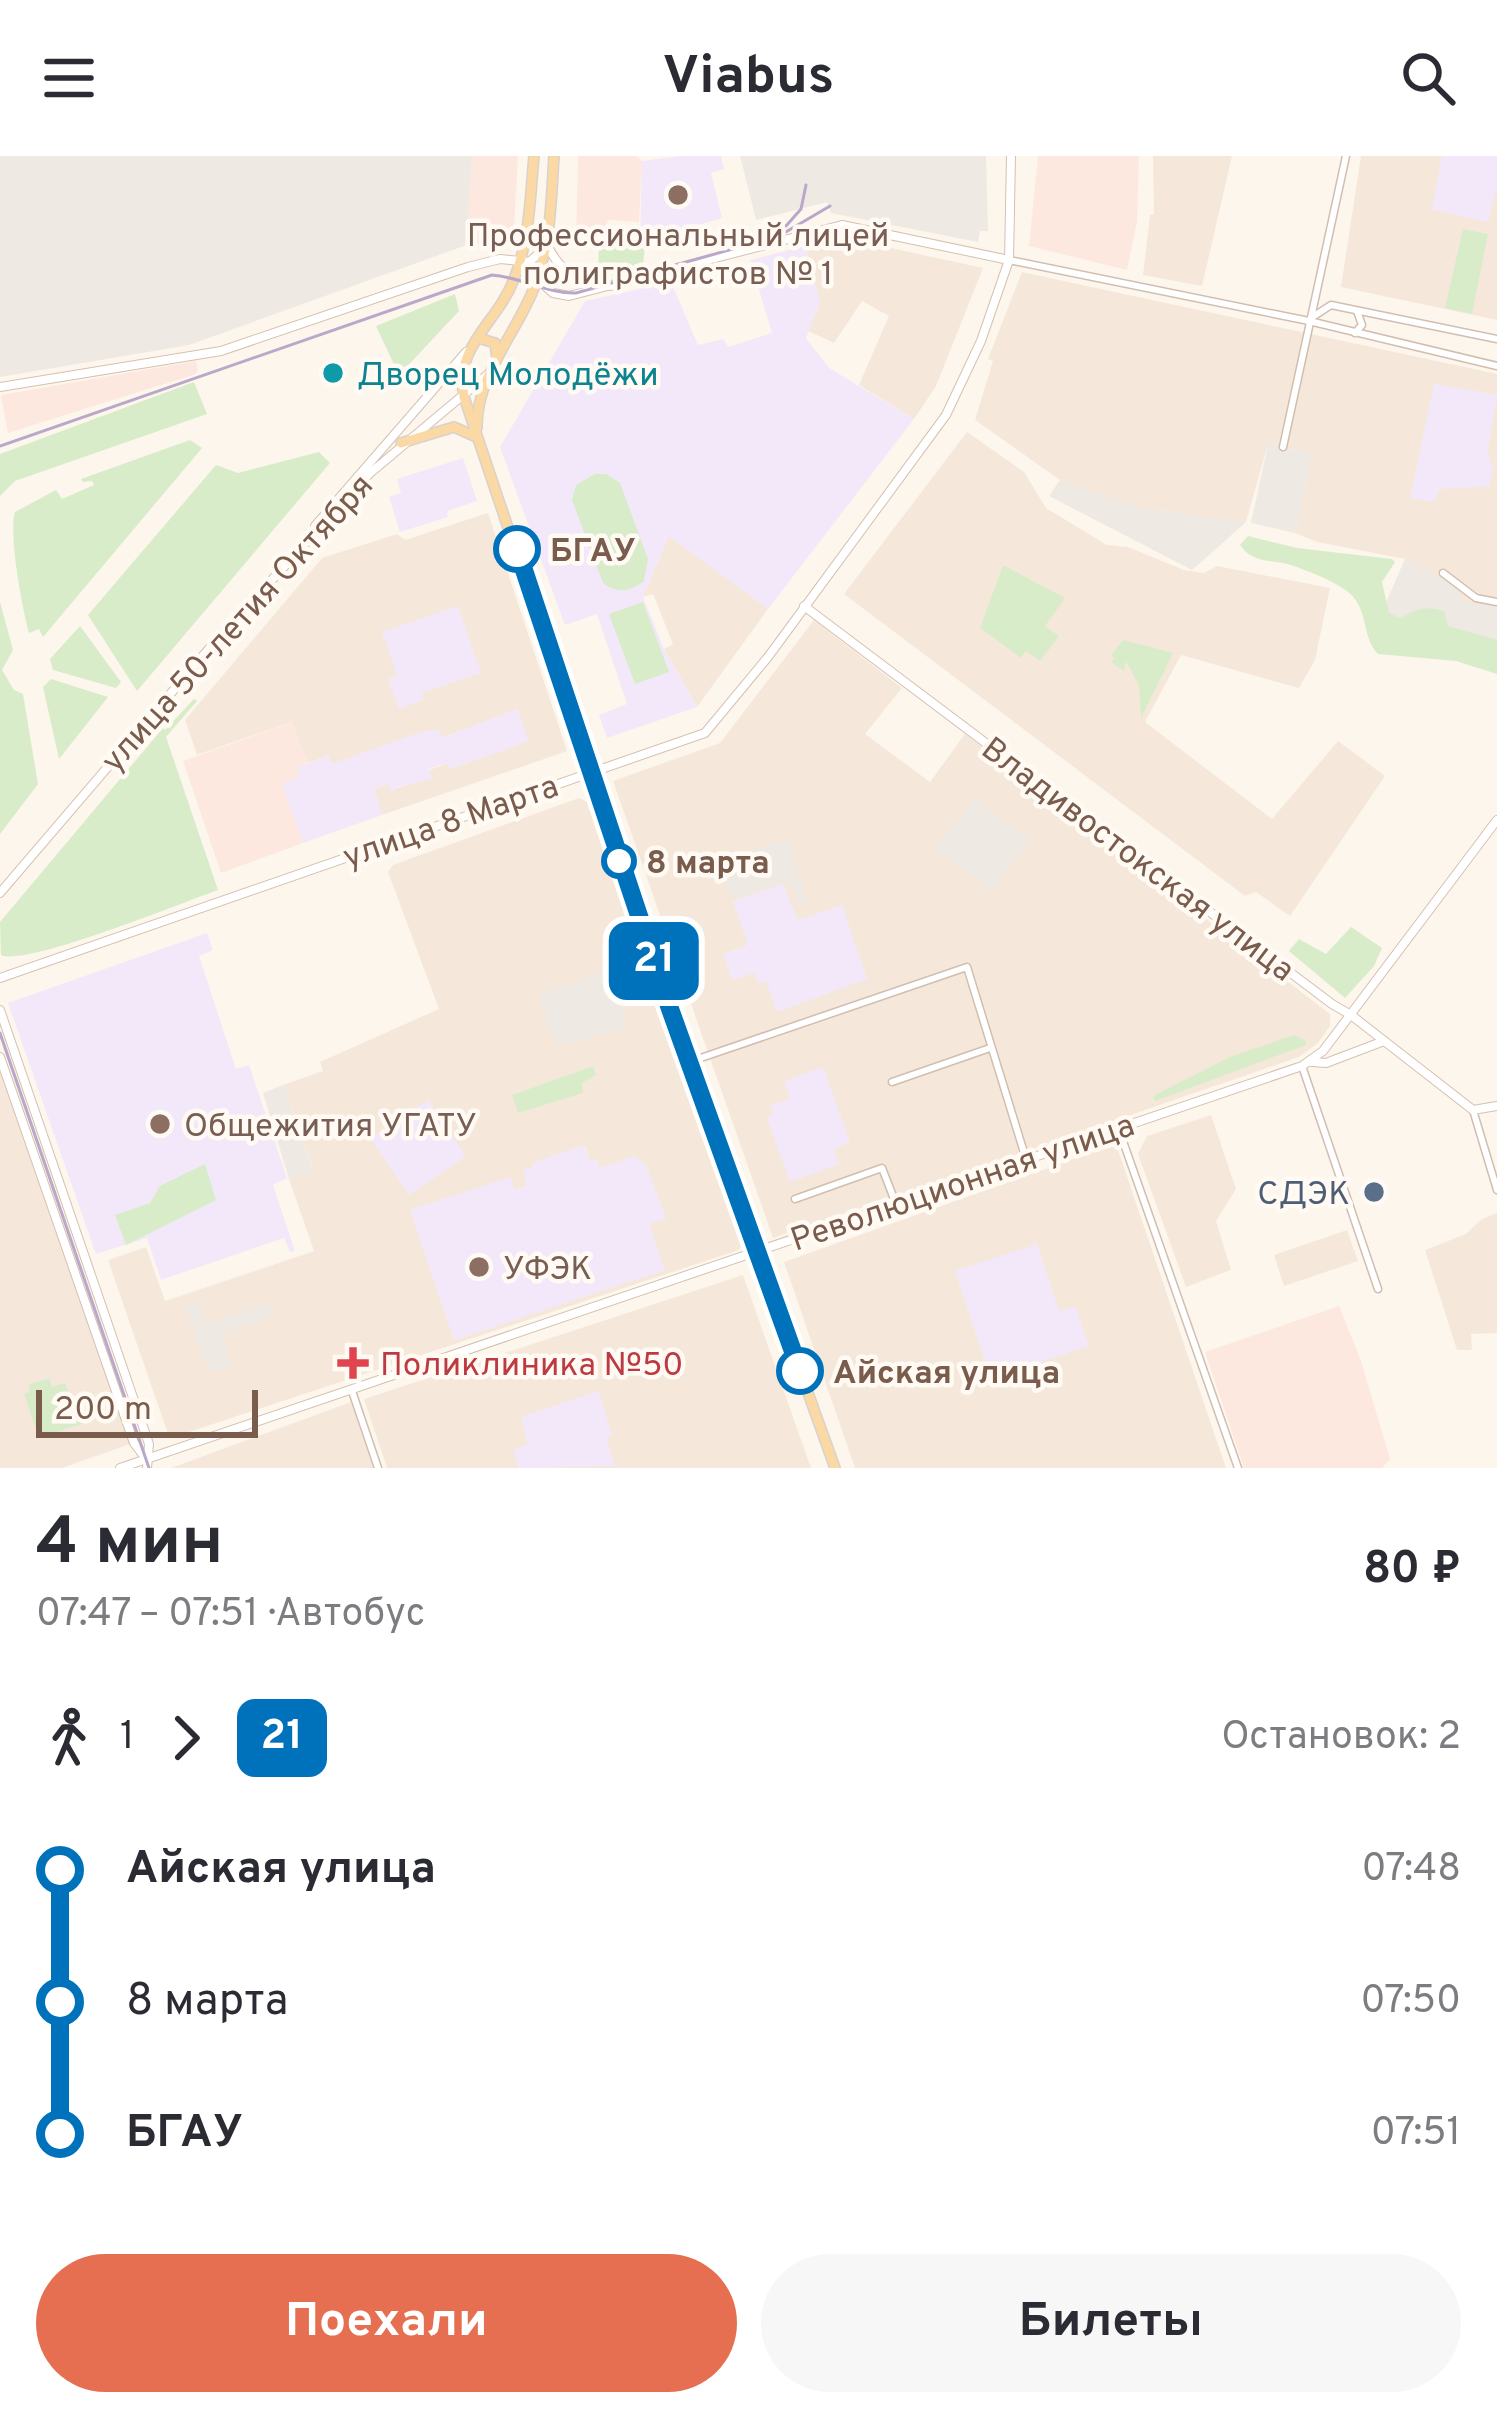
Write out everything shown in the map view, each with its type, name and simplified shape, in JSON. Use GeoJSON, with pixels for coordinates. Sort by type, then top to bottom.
{"type":"FeatureCollection","features":[{"type":"Feature","properties":{"kind":"main road","name":"улица 8 Марта"},"geometry":{"type":"LineString","coordinates":[[0,978],[705,733],[732,704],[946,415],[981,341],[1009,260],[1011,156]]}},
{"type":"Feature","properties":{"kind":"main road"},"geometry":{"type":"LineString","coordinates":[[288,561],[342,491],[467,352],[508,293],[528,228],[534,157],[554,158]]}},
{"type":"Feature","properties":{"kind":"main road","name":"улица 50-летия Октября"},"geometry":{"type":"LineString","coordinates":[[478,439],[478,405],[548,246],[554,158]]}},
{"type":"Feature","properties":{"kind":"main road"},"geometry":{"type":"LineString","coordinates":[[519,263],[563,296],[842,225],[1009,260]]}},
{"type":"Feature","properties":{"kind":"main road"},"geometry":{"type":"LineString","coordinates":[[0,387],[221,350],[468,267],[500,259],[519,263],[536,258],[548,246],[572,275],[615,286]]}},
{"type":"Feature","properties":{"kind":"main road"},"geometry":{"type":"LineString","coordinates":[[478,338],[495,343],[493,368]]}},
{"type":"Feature","properties":{"kind":"main road"},"geometry":{"type":"LineString","coordinates":[[467,352],[461,370],[464,397],[689,1062],[836,1468]]}},
{"type":"Feature","properties":{"kind":"main road","name":"улица 50-летия Октября"},"geometry":{"type":"LineString","coordinates":[[0,893],[118,751],[288,561],[401,443],[464,397],[493,368]]}},
{"type":"Feature","properties":{"kind":"main road"},"geometry":{"type":"LineString","coordinates":[[401,443],[454,427],[478,439]]}},
{"type":"Feature","properties":{"kind":"main road","name":"Владивостокская улица"},"geometry":{"type":"LineString","coordinates":[[803,606],[1473,1110]]}},
{"type":"Feature","properties":{"kind":"main road"},"geometry":{"type":"LineString","coordinates":[[1307,1064],[1352,1015],[1497,820]]}},
{"type":"Feature","properties":{"kind":"main road"},"geometry":{"type":"LineString","coordinates":[[0,1010],[148,1444],[146,1465]]}},
{"type":"Feature","properties":{"kind":"main road","name":"Революционная улица"},"geometry":{"type":"LineString","coordinates":[[120,1468],[146,1465],[1118,1127],[1384,1041]]}},
{"type":"Feature","properties":{"kind":"main road"},"geometry":{"type":"LineString","coordinates":[[0,1057],[134,1443],[146,1465]]}},
{"type":"Feature","properties":{"kind":"main road"},"geometry":{"type":"LineString","coordinates":[[1473,1110],[1497,1106]]}},
{"type":"Feature","properties":{"kind":"street"},"geometry":{"type":"LineString","coordinates":[[1283,447],[1346,156]]}},
{"type":"Feature","properties":{"kind":"street"},"geometry":{"type":"LineString","coordinates":[[1009,260],[1309,321],[1497,367]]}},
{"type":"Feature","properties":{"kind":"street"},"geometry":{"type":"LineString","coordinates":[[1316,289],[1331,305]]}},
{"type":"Feature","properties":{"kind":"street"},"geometry":{"type":"LineString","coordinates":[[1309,321],[1318,310],[1331,305],[1497,339]]}},
{"type":"Feature","properties":{"kind":"street"},"geometry":{"type":"LineString","coordinates":[[1355,333],[1362,325],[1357,310]]}},
{"type":"Feature","properties":{"kind":"street"},"geometry":{"type":"LineString","coordinates":[[1442,573],[1476,598],[1497,602]]}},
{"type":"Feature","properties":{"kind":"street"},"geometry":{"type":"LineString","coordinates":[[689,1062],[967,967],[1026,1159]]}},
{"type":"Feature","properties":{"kind":"street"},"geometry":{"type":"LineString","coordinates":[[892,1082],[991,1047]]}},
{"type":"Feature","properties":{"kind":"street"},"geometry":{"type":"LineString","coordinates":[[1307,1064],[1378,1289]]}},
{"type":"Feature","properties":{"kind":"street"},"geometry":{"type":"LineString","coordinates":[[1473,1110],[1497,1190]]}},
{"type":"Feature","properties":{"kind":"street"},"geometry":{"type":"LineString","coordinates":[[1118,1127],[1238,1468]]}},
{"type":"Feature","properties":{"kind":"street"},"geometry":{"type":"LineString","coordinates":[[794,1199],[882,1168],[896,1204]]}},
{"type":"Feature","properties":{"kind":"street"},"geometry":{"type":"LineString","coordinates":[[352,1391],[378,1468]]}},
{"type":"Feature","properties":{"kind":"shaded area"},"geometry":{"type":"Polygon","coordinates":[[[0,156],[472,156],[466,239],[464,246],[189,345],[0,377],[0,156]]]}},
{"type":"Feature","properties":{"kind":"shaded area"},"geometry":{"type":"Polygon","coordinates":[[[472,156],[518,156],[514,229],[508,240],[464,246],[472,156]]]}},
{"type":"Feature","properties":{"kind":"shaded area"},"geometry":{"type":"Polygon","coordinates":[[[578,156],[637,156],[642,161],[639,222],[608,220],[602,237],[576,236],[578,156]]]}},
{"type":"Feature","properties":{"kind":"shaded area","name":"Профессиональный лицей полиграфистов № 1"},"geometry":{"type":"Polygon","coordinates":[[[721,156],[724,169],[711,173],[722,218],[640,242],[642,161],[721,156]]]}},
{"type":"Feature","properties":{"kind":"shaded area"},"geometry":{"type":"Polygon","coordinates":[[[740,156],[986,156],[988,231],[980,231],[978,242],[831,213],[827,202],[756,220],[740,156]]]}},
{"type":"Feature","properties":{"kind":"shaded area"},"geometry":{"type":"Polygon","coordinates":[[[1038,156],[1139,156],[1137,222],[1127,270],[1029,246],[1038,156]]]}},
{"type":"Feature","properties":{"kind":"shaded area"},"geometry":{"type":"Polygon","coordinates":[[[1153,156],[1232,156],[1202,286],[1143,275],[1150,215],[1154,214],[1153,156]]]}},
{"type":"Feature","properties":{"kind":"shaded area"},"geometry":{"type":"Polygon","coordinates":[[[1361,156],[1497,156],[1497,320],[1341,287],[1361,156]]]}},
{"type":"Feature","properties":{"kind":"shaded area"},"geometry":{"type":"Polygon","coordinates":[[[1442,156],[1497,156],[1497,185],[1488,222],[1432,210],[1442,156]]]}},
{"type":"Feature","properties":{"kind":"shaded area"},"geometry":{"type":"Polygon","coordinates":[[[845,238],[983,268],[936,386],[914,419],[859,385],[889,316],[862,301],[834,343],[808,331],[820,303],[805,246],[845,238]]]}},
{"type":"Feature","properties":{"kind":"shaded area"},"geometry":{"type":"Polygon","coordinates":[[[805,246],[820,303],[806,338],[829,368],[914,419],[768,609],[669,536],[643,597],[664,649],[697,707],[607,738],[599,715],[627,704],[597,614],[565,625],[500,447],[585,301],[671,282],[698,345],[723,339],[728,347],[772,333],[750,260],[805,246]]]}},
{"type":"Feature","properties":{"kind":"shaded area"},"geometry":{"type":"Polygon","coordinates":[[[1022,272],[1497,374],[1497,604],[1459,601],[1405,559],[1317,542],[1295,533],[1312,453],[1268,444],[1246,522],[1140,508],[1060,480],[975,420],[993,361],[988,359],[1022,272]]]}},
{"type":"Feature","properties":{"kind":"shaded area"},"geometry":{"type":"Polygon","coordinates":[[[196,361],[198,371],[193,375],[8,433],[1,395],[196,361]]]}},
{"type":"Feature","properties":{"kind":"shaded area"},"geometry":{"type":"Polygon","coordinates":[[[1434,384],[1497,395],[1487,453],[1493,468],[1489,486],[1440,489],[1434,502],[1410,498],[1434,384]]]}},
{"type":"Feature","properties":{"kind":"shaded area"},"geometry":{"type":"Polygon","coordinates":[[[967,432],[1024,472],[1046,508],[1107,545],[1128,547],[1184,570],[1204,573],[1217,566],[1330,588],[1315,660],[1299,688],[1181,655],[1145,722],[1272,819],[1338,741],[1385,776],[1290,916],[1256,892],[1245,896],[844,594],[967,432]]]}},
{"type":"Feature","properties":{"kind":"shaded area"},"geometry":{"type":"Polygon","coordinates":[[[1268,444],[1312,453],[1295,533],[1251,523],[1268,444]]]}},
{"type":"Feature","properties":{"kind":"shaded area"},"geometry":{"type":"Polygon","coordinates":[[[463,458],[477,501],[447,511],[448,517],[400,532],[389,497],[401,493],[397,479],[463,458]]]}},
{"type":"Feature","properties":{"kind":"shaded area"},"geometry":{"type":"Polygon","coordinates":[[[1060,480],[1140,508],[1246,522],[1192,570],[1049,496],[1060,480]]]}},
{"type":"Feature","properties":{"kind":"shaded area"},"geometry":{"type":"Polygon","coordinates":[[[488,513],[567,751],[382,815],[374,789],[388,784],[392,792],[431,778],[429,770],[448,763],[450,769],[528,741],[517,710],[441,738],[331,764],[328,756],[308,763],[291,722],[197,755],[185,720],[322,558],[397,534],[405,540],[488,513]]]}},
{"type":"Feature","properties":{"kind":"shaded area"},"geometry":{"type":"Polygon","coordinates":[[[669,535],[768,609],[697,707],[664,649],[673,644],[653,594],[643,597],[669,535]]]}},
{"type":"Feature","properties":{"kind":"shaded area"},"geometry":{"type":"Polygon","coordinates":[[[1405,559],[1460,587],[1460,601],[1497,604],[1497,655],[1377,623],[1405,559]]]}},
{"type":"Feature","properties":{"kind":"shaded area"},"geometry":{"type":"Polygon","coordinates":[[[458,606],[481,673],[422,693],[423,700],[399,709],[388,679],[397,675],[382,632],[458,606]]]}},
{"type":"Feature","properties":{"kind":"shaded area"},"geometry":{"type":"Polygon","coordinates":[[[814,620],[902,688],[865,734],[930,782],[965,734],[1330,1014],[1330,1026],[1318,1043],[1299,1057],[773,1238],[613,781],[720,743],[814,620]]]}},
{"type":"Feature","properties":{"kind":"shaded area"},"geometry":{"type":"Polygon","coordinates":[[[517,709],[529,741],[450,769],[447,763],[429,769],[432,779],[397,787],[391,793],[388,784],[374,789],[382,815],[303,843],[282,784],[299,777],[297,767],[329,756],[332,764],[421,732],[438,729],[442,738],[517,709]]]}},
{"type":"Feature","properties":{"kind":"shaded area"},"geometry":{"type":"Polygon","coordinates":[[[292,722],[308,763],[297,767],[299,777],[282,784],[303,843],[221,873],[183,761],[292,722]]]}},
{"type":"Feature","properties":{"kind":"shaded area"},"geometry":{"type":"Polygon","coordinates":[[[579,798],[587,802],[742,1242],[739,1250],[174,1437],[168,1434],[108,1260],[146,1247],[165,1301],[314,1251],[289,1179],[313,1169],[283,1085],[323,1071],[320,1062],[439,1009],[388,872],[393,865],[579,798]],[[585,1146],[534,1167],[528,1186],[514,1190],[510,1177],[454,1339],[664,1270],[648,1223],[665,1218],[590,1162],[585,1146]]]}},
{"type":"Feature","properties":{"kind":"shaded area"},"geometry":{"type":"Polygon","coordinates":[[[975,798],[1030,841],[992,891],[936,849],[975,798]]]}},
{"type":"Feature","properties":{"kind":"shaded area"},"geometry":{"type":"Polygon","coordinates":[[[787,839],[808,901],[799,903],[790,881],[732,899],[719,862],[787,839]]]}},
{"type":"Feature","properties":{"kind":"shaded area"},"geometry":{"type":"Polygon","coordinates":[[[783,884],[798,920],[842,905],[867,979],[777,1012],[766,981],[758,983],[754,973],[732,980],[723,954],[748,945],[733,901],[783,884]]]}},
{"type":"Feature","properties":{"kind":"shaded area","name":"Общежития УГАТУ"},"geometry":{"type":"Polygon","coordinates":[[[207,933],[213,950],[199,956],[236,1069],[249,1065],[287,1178],[273,1185],[295,1251],[290,1252],[284,1238],[161,1280],[147,1238],[96,1254],[8,1003],[207,933]]]}},
{"type":"Feature","properties":{"kind":"shaded area"},"geometry":{"type":"Polygon","coordinates":[[[608,969],[629,1027],[558,1047],[537,996],[608,969]]]}},
{"type":"Feature","properties":{"kind":"shaded area"},"geometry":{"type":"Polygon","coordinates":[[[0,1066],[130,1444],[62,1468],[0,1468],[0,1066]]]}},
{"type":"Feature","properties":{"kind":"shaded area"},"geometry":{"type":"Polygon","coordinates":[[[823,1067],[850,1142],[834,1149],[839,1164],[790,1182],[767,1118],[773,1115],[770,1106],[790,1099],[784,1081],[823,1067]]]}},
{"type":"Feature","properties":{"kind":"shaded area"},"geometry":{"type":"Polygon","coordinates":[[[283,1085],[313,1170],[289,1179],[263,1093],[283,1085]]]}},
{"type":"Feature","properties":{"kind":"shaded area"},"geometry":{"type":"Polygon","coordinates":[[[428,1100],[466,1156],[409,1195],[371,1139],[428,1100]]]}},
{"type":"Feature","properties":{"kind":"shaded area"},"geometry":{"type":"Polygon","coordinates":[[[1211,1115],[1236,1189],[1216,1221],[1231,1270],[1186,1287],[1138,1154],[1147,1136],[1211,1115]]]}},
{"type":"Feature","properties":{"kind":"shaded area"},"geometry":{"type":"Polygon","coordinates":[[[1116,1144],[1226,1468],[855,1468],[784,1262],[1116,1144]]]}},
{"type":"Feature","properties":{"kind":"shaded area"},"geometry":{"type":"Polygon","coordinates":[[[584,1145],[590,1161],[597,1159],[600,1168],[635,1156],[646,1165],[666,1218],[649,1224],[665,1270],[454,1340],[410,1210],[510,1177],[515,1190],[527,1186],[523,1170],[533,1167],[532,1163],[584,1145]]]}},
{"type":"Feature","properties":{"kind":"shaded area"},"geometry":{"type":"Polygon","coordinates":[[[1497,1213],[1497,1333],[1471,1334],[1472,1350],[1457,1350],[1425,1250],[1466,1234],[1497,1213]]]}},
{"type":"Feature","properties":{"kind":"shaded area"},"geometry":{"type":"Polygon","coordinates":[[[1347,1230],[1358,1261],[1284,1286],[1274,1255],[1347,1230]]]}},
{"type":"Feature","properties":{"kind":"shaded area"},"geometry":{"type":"Polygon","coordinates":[[[1037,1244],[1059,1311],[1075,1306],[1089,1346],[991,1379],[955,1271],[1037,1244]]]}},
{"type":"Feature","properties":{"kind":"shaded area"},"geometry":{"type":"Polygon","coordinates":[[[743,1275],[811,1468],[387,1468],[364,1399],[743,1275]]]}},
{"type":"Feature","properties":{"kind":"shaded area"},"geometry":{"type":"Polygon","coordinates":[[[200,1303],[208,1324],[267,1303],[272,1316],[222,1333],[232,1365],[209,1373],[186,1307],[200,1303]]]}},
{"type":"Feature","properties":{"kind":"shaded area"},"geometry":{"type":"Polygon","coordinates":[[[1339,1306],[1390,1459],[1382,1468],[1244,1468],[1205,1352],[1339,1306]]]}},
{"type":"Feature","properties":{"kind":"shaded area"},"geometry":{"type":"Polygon","coordinates":[[[599,1391],[615,1466],[519,1468],[513,1450],[528,1444],[521,1417],[599,1391]]]}},
{"type":"Feature","properties":{"kind":"shaded area"},"geometry":{"type":"Polygon","coordinates":[[[351,1402],[373,1468],[171,1468],[351,1402]]]}},
{"type":"Feature","properties":{"kind":"green space"},"geometry":{"type":"Polygon","coordinates":[[[609,228],[637,229],[636,245],[645,246],[643,265],[598,270],[599,243],[608,243],[609,228]]]}},
{"type":"Feature","properties":{"kind":"green space"},"geometry":{"type":"Polygon","coordinates":[[[1463,229],[1488,234],[1472,314],[1445,308],[1463,229]]]}},
{"type":"Feature","properties":{"kind":"green space"},"geometry":{"type":"Polygon","coordinates":[[[455,294],[459,311],[399,375],[376,326],[455,294]]]}},
{"type":"Feature","properties":{"kind":"green space"},"geometry":{"type":"Polygon","coordinates":[[[194,382],[207,414],[15,481],[0,496],[0,454],[194,382]]]}},
{"type":"Feature","properties":{"kind":"green space"},"geometry":{"type":"Polygon","coordinates":[[[190,440],[202,448],[43,637],[39,629],[29,633],[15,554],[15,512],[56,490],[62,499],[94,485],[81,479],[190,440]]]}},
{"type":"Feature","properties":{"kind":"green space"},"geometry":{"type":"Polygon","coordinates":[[[319,452],[330,463],[137,691],[88,615],[216,465],[238,473],[319,452]]]}},
{"type":"Feature","properties":{"kind":"green space"},"geometry":{"type":"Polygon","coordinates":[[[595,474],[606,474],[620,483],[648,559],[644,581],[629,589],[603,583],[572,500],[576,485],[595,474]]]}},
{"type":"Feature","properties":{"kind":"green space"},"geometry":{"type":"Polygon","coordinates":[[[1248,536],[1297,548],[1392,559],[1395,562],[1382,582],[1389,613],[1400,618],[1421,609],[1437,609],[1444,611],[1448,626],[1497,640],[1497,674],[1456,661],[1378,654],[1352,596],[1311,573],[1251,555],[1240,545],[1248,536]]]}},
{"type":"Feature","properties":{"kind":"green space"},"geometry":{"type":"Polygon","coordinates":[[[1003,565],[1065,598],[1045,626],[1059,636],[1040,661],[1026,651],[1021,658],[980,628],[1003,565]]]}},
{"type":"Feature","properties":{"kind":"green space"},"geometry":{"type":"Polygon","coordinates":[[[0,602],[13,650],[2,670],[14,690],[23,694],[38,784],[0,834],[0,602]]]}},
{"type":"Feature","properties":{"kind":"green space"},"geometry":{"type":"Polygon","coordinates":[[[643,602],[669,672],[635,684],[609,614],[643,602]]]}},
{"type":"Feature","properties":{"kind":"green space"},"geometry":{"type":"Polygon","coordinates":[[[80,626],[121,682],[116,688],[53,670],[50,659],[80,626]]]}},
{"type":"Feature","properties":{"kind":"green space"},"geometry":{"type":"Polygon","coordinates":[[[1123,640],[1173,653],[1141,718],[1139,686],[1126,661],[1124,671],[1111,662],[1123,640]]]}},
{"type":"Feature","properties":{"kind":"green space"},"geometry":{"type":"Polygon","coordinates":[[[51,679],[108,697],[59,759],[43,687],[51,679]]]}},
{"type":"Feature","properties":{"kind":"green space"},"geometry":{"type":"Polygon","coordinates":[[[197,701],[166,737],[218,890],[40,952],[1,955],[0,922],[163,728],[197,701]]]}},
{"type":"Feature","properties":{"kind":"green space"},"geometry":{"type":"Polygon","coordinates":[[[1351,927],[1382,948],[1374,966],[1345,998],[1289,951],[1299,939],[1326,954],[1351,927]]]}},
{"type":"Feature","properties":{"kind":"green space"},"geometry":{"type":"Polygon","coordinates":[[[1294,1035],[1306,1045],[1155,1101],[1153,1096],[1230,1057],[1294,1035]]]}},
{"type":"Feature","properties":{"kind":"green space"},"geometry":{"type":"Polygon","coordinates":[[[593,1066],[596,1075],[582,1083],[583,1093],[518,1113],[512,1095],[593,1066]]]}},
{"type":"Feature","properties":{"kind":"green space"},"geometry":{"type":"Polygon","coordinates":[[[205,1164],[216,1200],[126,1245],[115,1215],[150,1203],[160,1186],[205,1164]]]}},
{"type":"Feature","properties":{"kind":"green space"},"geometry":{"type":"Polygon","coordinates":[[[49,1378],[52,1387],[65,1383],[84,1423],[39,1438],[24,1394],[30,1392],[28,1385],[49,1378]]]}},
{"type":"Feature","properties":{"kind":"tram line"},"geometry":{"type":"LineString","coordinates":[[786,226],[801,209],[806,185]]}},
{"type":"Feature","properties":{"kind":"tram line"},"geometry":{"type":"LineString","coordinates":[[0,446],[492,275],[576,293],[779,236],[830,206]]}},
{"type":"Feature","properties":{"kind":"tram line"},"geometry":{"type":"LineString","coordinates":[[0,1033],[149,1468]]}},
{"type":"Feature","properties":{"kind":"bus line","name":"21"},"geometry":{"type":"LineString","coordinates":[[517,549],[669,1006],[800,1371]]}},
{"type":"Feature","properties":{"kind":"place","name":"Профессиональный лицей полиграфистов № 1"},"geometry":{"type":"Point","coordinates":[678,195]}},
{"type":"Feature","properties":{"kind":"place","name":"Дворец Молодёжи"},"geometry":{"type":"Point","coordinates":[333,373]}},
{"type":"Feature","properties":{"kind":"place","name":"БГАУ"},"geometry":{"type":"Point","coordinates":[517,549]}},
{"type":"Feature","properties":{"kind":"place","name":"8 марта"},"geometry":{"type":"Point","coordinates":[619,861]}},
{"type":"Feature","properties":{"kind":"place","name":"Общежития УГАТУ"},"geometry":{"type":"Point","coordinates":[160,1124]}},
{"type":"Feature","properties":{"kind":"place","name":"СДЭК"},"geometry":{"type":"Point","coordinates":[1374,1192]}},
{"type":"Feature","properties":{"kind":"place","name":"УФЭК"},"geometry":{"type":"Point","coordinates":[479,1267]}},
{"type":"Feature","properties":{"kind":"place","name":"Поликлиника №50"},"geometry":{"type":"Point","coordinates":[353,1363]}},
{"type":"Feature","properties":{"kind":"place","name":"Айская улица"},"geometry":{"type":"Point","coordinates":[800,1371]}}]}
